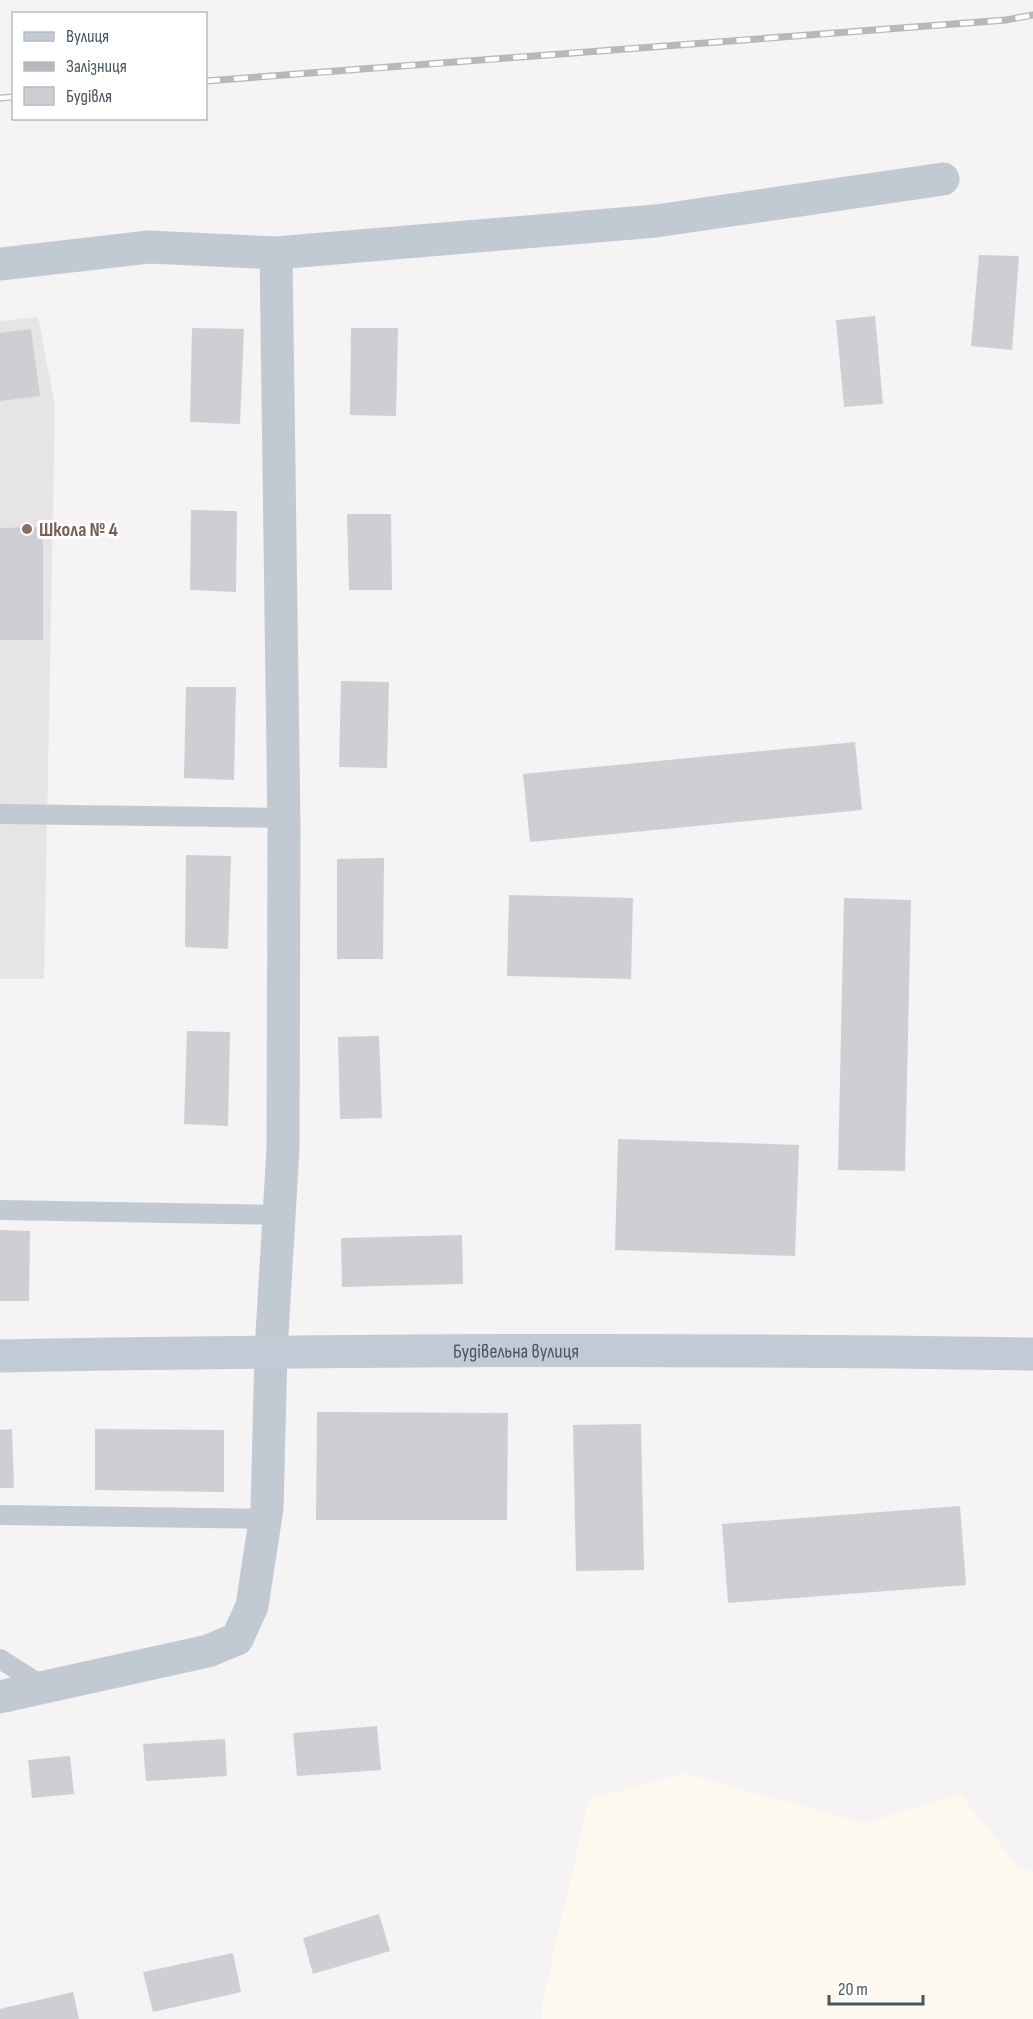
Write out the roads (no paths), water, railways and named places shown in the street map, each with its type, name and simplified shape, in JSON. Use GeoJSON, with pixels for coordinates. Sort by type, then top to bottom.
{"type":"FeatureCollection","features":[{"type":"Feature","properties":{"kind":"street"},"geometry":{"type":"LineString","coordinates":[[0,264],[149,247],[276,253],[656,220],[943,179]]}},
{"type":"Feature","properties":{"kind":"street"},"geometry":{"type":"LineString","coordinates":[[0,1697],[208,1651],[237,1639],[252,1606],[265,1519],[283,1149],[284,818],[276,253]]}},
{"type":"Feature","properties":{"kind":"street","name":"Будівельна вулиця"},"geometry":{"type":"LineString","coordinates":[[0,1356],[272,1351],[858,1351],[1033,1354]]}},
{"type":"Feature","properties":{"kind":"lane"},"geometry":{"type":"LineString","coordinates":[[0,814],[284,818]]}},
{"type":"Feature","properties":{"kind":"lane"},"geometry":{"type":"LineString","coordinates":[[0,1210],[279,1215]]}},
{"type":"Feature","properties":{"kind":"lane"},"geometry":{"type":"LineString","coordinates":[[0,1515],[265,1519]]}},
{"type":"Feature","properties":{"kind":"lane"},"geometry":{"type":"LineString","coordinates":[[0,1659],[44,1687]]}},
{"type":"Feature","properties":{"kind":"railway"},"geometry":{"type":"LineString","coordinates":[[207,81],[1006,20],[1033,15]]}},
{"type":"Feature","properties":{"kind":"railway"},"geometry":{"type":"LineString","coordinates":[[0,98],[12,97]]}},
{"type":"Feature","properties":{"kind":"place","name":"Школа № 4"},"geometry":{"type":"Point","coordinates":[27,529]}}]}
